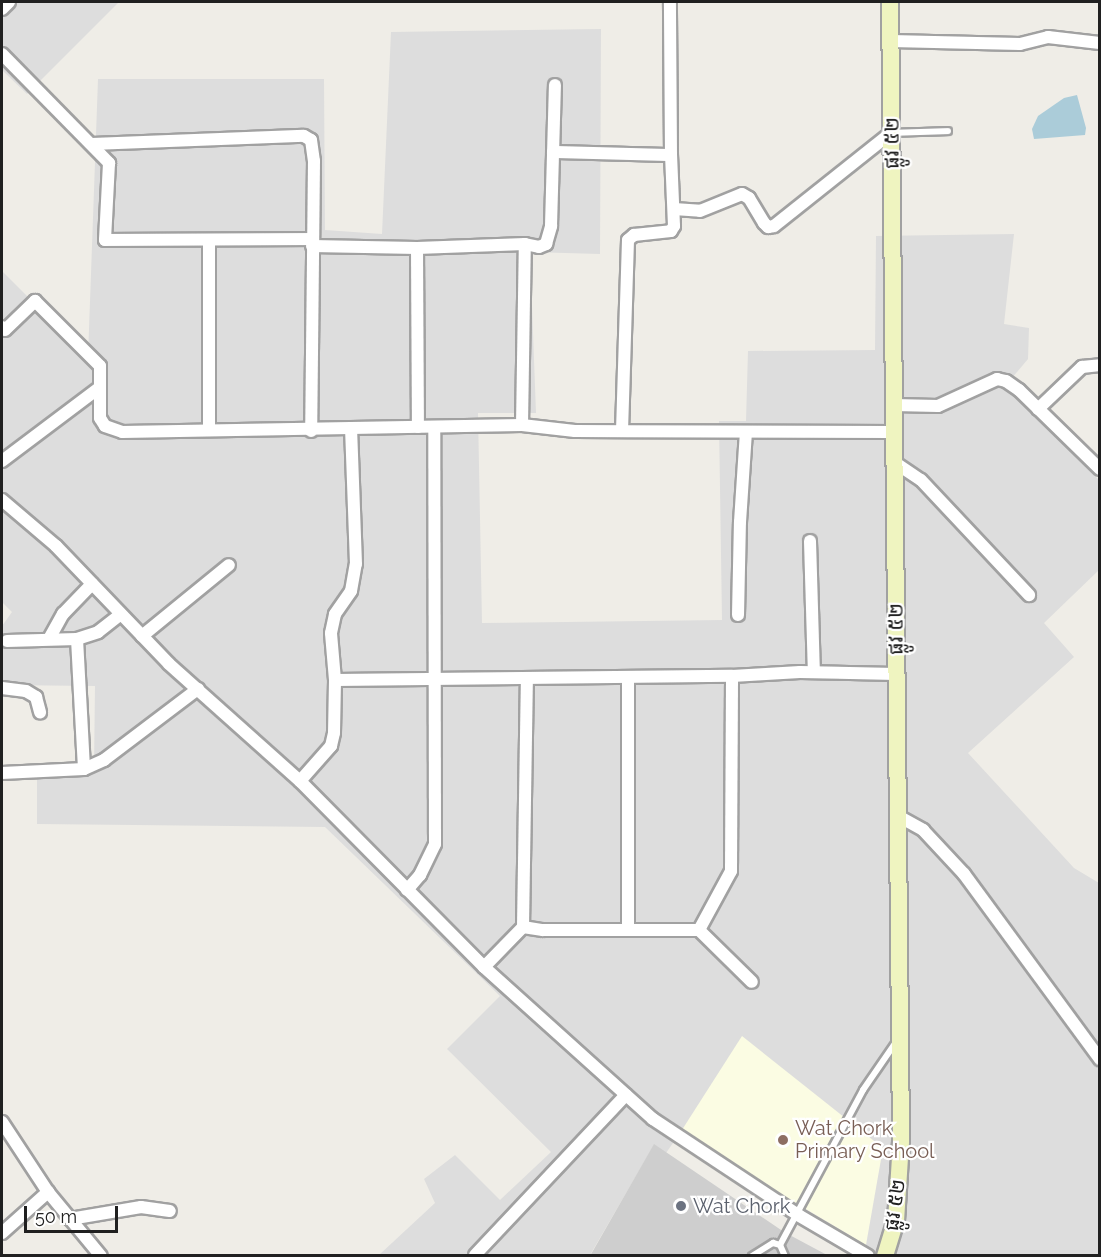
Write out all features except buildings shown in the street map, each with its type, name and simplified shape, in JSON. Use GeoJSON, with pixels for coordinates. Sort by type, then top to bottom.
{"type":"FeatureCollection","features":[{"type":"Feature","properties":{"kind":"street"},"geometry":{"type":"LineString","coordinates":[[2,9],[9,2]]}},
{"type":"Feature","properties":{"kind":"street"},"geometry":{"type":"LineString","coordinates":[[622,431],[628,240],[633,235],[671,231],[675,226],[670,2]]}},
{"type":"Feature","properties":{"kind":"street","name":"ផ្លូវ ៥២"},"geometry":{"type":"LineString","coordinates":[[885,1256],[896,1221],[899,1189],[900,1036],[890,2]]}},
{"type":"Feature","properties":{"kind":"street"},"geometry":{"type":"LineString","coordinates":[[891,41],[1020,44],[1048,37],[1100,44]]}},
{"type":"Feature","properties":{"kind":"street"},"geometry":{"type":"LineString","coordinates":[[2,54],[109,163],[105,240],[312,242],[417,248],[525,244],[538,247],[546,244],[549,239],[555,85]]}},
{"type":"Feature","properties":{"kind":"street"},"geometry":{"type":"LineString","coordinates":[[674,209],[700,212],[742,194],[749,198],[764,223],[768,227],[774,226],[891,133]]}},
{"type":"Feature","properties":{"kind":"street"},"geometry":{"type":"LineString","coordinates":[[92,144],[304,136],[311,140],[314,161],[311,431]]}},
{"type":"Feature","properties":{"kind":"street"},"geometry":{"type":"LineString","coordinates":[[553,152],[672,155]]}},
{"type":"Feature","properties":{"kind":"street"},"geometry":{"type":"LineString","coordinates":[[209,240],[209,429]]}},
{"type":"Feature","properties":{"kind":"street"},"geometry":{"type":"LineString","coordinates":[[522,425],[525,244]]}},
{"type":"Feature","properties":{"kind":"street"},"geometry":{"type":"LineString","coordinates":[[417,248],[418,427]]}},
{"type":"Feature","properties":{"kind":"street"},"geometry":{"type":"LineString","coordinates":[[2,327],[5,330],[34,301],[100,366],[100,418],[105,426],[113,430],[311,431],[351,428],[522,425],[575,431],[894,432]]}},
{"type":"Feature","properties":{"kind":"street"},"geometry":{"type":"LineString","coordinates":[[1038,409],[1083,368],[1100,365]]}},
{"type":"Feature","properties":{"kind":"street"},"geometry":{"type":"LineString","coordinates":[[894,405],[938,406],[997,379],[1019,390],[1100,469]]}},
{"type":"Feature","properties":{"kind":"street"},"geometry":{"type":"LineString","coordinates":[[2,461],[99,388]]}},
{"type":"Feature","properties":{"kind":"street"},"geometry":{"type":"LineString","coordinates":[[407,890],[420,874],[435,844],[434,427]]}},
{"type":"Feature","properties":{"kind":"street"},"geometry":{"type":"LineString","coordinates":[[300,781],[331,746],[334,733],[335,680],[331,633],[335,614],[351,591],[356,564],[351,428]]}},
{"type":"Feature","properties":{"kind":"street"},"geometry":{"type":"LineString","coordinates":[[738,615],[740,522],[746,432]]}},
{"type":"Feature","properties":{"kind":"street"},"geometry":{"type":"LineString","coordinates":[[894,462],[921,480],[1029,595]]}},
{"type":"Feature","properties":{"kind":"street"},"geometry":{"type":"LineString","coordinates":[[2,501],[56,546],[142,636],[300,781],[484,967],[653,1119],[798,1215],[868,1256]]}},
{"type":"Feature","properties":{"kind":"street"},"geometry":{"type":"LineString","coordinates":[[810,541],[814,672]]}},
{"type":"Feature","properties":{"kind":"street"},"geometry":{"type":"LineString","coordinates":[[142,636],[229,565]]}},
{"type":"Feature","properties":{"kind":"street"},"geometry":{"type":"LineString","coordinates":[[49,639],[63,614],[92,584]]}},
{"type":"Feature","properties":{"kind":"street"},"geometry":{"type":"LineString","coordinates":[[7,641],[77,639],[98,632],[121,614]]}},
{"type":"Feature","properties":{"kind":"street"},"geometry":{"type":"LineString","coordinates":[[77,639],[84,769]]}},
{"type":"Feature","properties":{"kind":"street"},"geometry":{"type":"LineString","coordinates":[[335,680],[732,676],[814,672],[896,674]]}},
{"type":"Feature","properties":{"kind":"street"},"geometry":{"type":"LineString","coordinates":[[699,930],[731,871],[732,676]]}},
{"type":"Feature","properties":{"kind":"street"},"geometry":{"type":"LineString","coordinates":[[628,677],[628,929]]}},
{"type":"Feature","properties":{"kind":"street"},"geometry":{"type":"LineString","coordinates":[[484,967],[523,927],[527,678]]}},
{"type":"Feature","properties":{"kind":"street"},"geometry":{"type":"LineString","coordinates":[[2,688],[26,691],[36,697],[40,712]]}},
{"type":"Feature","properties":{"kind":"street"},"geometry":{"type":"LineString","coordinates":[[2,773],[84,769],[104,760],[198,689]]}},
{"type":"Feature","properties":{"kind":"street"},"geometry":{"type":"LineString","coordinates":[[898,816],[923,830],[964,874],[1100,1059]]}},
{"type":"Feature","properties":{"kind":"street"},"geometry":{"type":"LineString","coordinates":[[523,927],[543,930],[699,930],[752,982]]}},
{"type":"Feature","properties":{"kind":"street"},"geometry":{"type":"LineString","coordinates":[[475,1255],[626,1095]]}},
{"type":"Feature","properties":{"kind":"street"},"geometry":{"type":"LineString","coordinates":[[2,1122],[48,1192],[102,1256]]}},
{"type":"Feature","properties":{"kind":"street"},"geometry":{"type":"LineString","coordinates":[[2,1233],[48,1192]]}},
{"type":"Feature","properties":{"kind":"street"},"geometry":{"type":"LineString","coordinates":[[70,1219],[141,1207],[170,1210]]}},
{"type":"Feature","properties":{"kind":"lane"},"geometry":{"type":"LineString","coordinates":[[891,133],[948,131]]}},
{"type":"Feature","properties":{"kind":"lane"},"geometry":{"type":"LineString","coordinates":[[780,1245],[863,1090],[900,1036]]}},
{"type":"Feature","properties":{"kind":"lane"},"geometry":{"type":"LineString","coordinates":[[752,1256],[772,1243],[780,1245]]}},
{"type":"Feature","properties":{"kind":"lane"},"geometry":{"type":"LineString","coordinates":[[780,1245],[785,1256]]}},
{"type":"Feature","properties":{"kind":"shaded area"},"geometry":{"type":"Polygon","coordinates":[[[2,2],[119,2],[27,94],[2,70],[2,2]]]}},
{"type":"Feature","properties":{"kind":"shaded area"},"geometry":{"type":"Polygon","coordinates":[[[601,29],[600,254],[530,252],[536,413],[478,413],[482,623],[722,620],[719,421],[746,421],[748,351],[875,350],[876,236],[1014,234],[1004,324],[1029,328],[1028,359],[1006,385],[1099,480],[1099,570],[1044,623],[1074,657],[968,753],[1074,868],[1099,883],[1099,1255],[859,1255],[866,1244],[680,1133],[666,1153],[654,1145],[590,1255],[379,1255],[435,1203],[424,1179],[455,1155],[500,1200],[551,1152],[447,1049],[500,996],[325,827],[37,824],[37,768],[94,770],[95,686],[2,685],[2,626],[12,612],[2,602],[2,271],[88,357],[98,79],[324,79],[325,230],[382,234],[391,32],[601,29]]]}},
{"type":"Feature","properties":{"kind":"shaded area","name":"Wat Chork Primary School"},"geometry":{"type":"Polygon","coordinates":[[[742,1036],[883,1148],[866,1245],[680,1133],[742,1036]]]}},
{"type":"Feature","properties":{"kind":"shaded area","name":"Wat Chork"},"geometry":{"type":"Polygon","coordinates":[[[654,1144],[784,1232],[827,1255],[590,1256],[654,1144]]]}},
{"type":"Feature","properties":{"kind":"water"},"geometry":{"type":"Polygon","coordinates":[[[1077,95],[1086,128],[1085,135],[1034,139],[1032,129],[1038,116],[1064,98],[1077,95]]]}},
{"type":"Feature","properties":{"kind":"place","name":"Wat Chork Primary School"},"geometry":{"type":"Point","coordinates":[783,1140]}},
{"type":"Feature","properties":{"kind":"place","name":"Wat Chork"},"geometry":{"type":"Point","coordinates":[681,1206]}}]}
